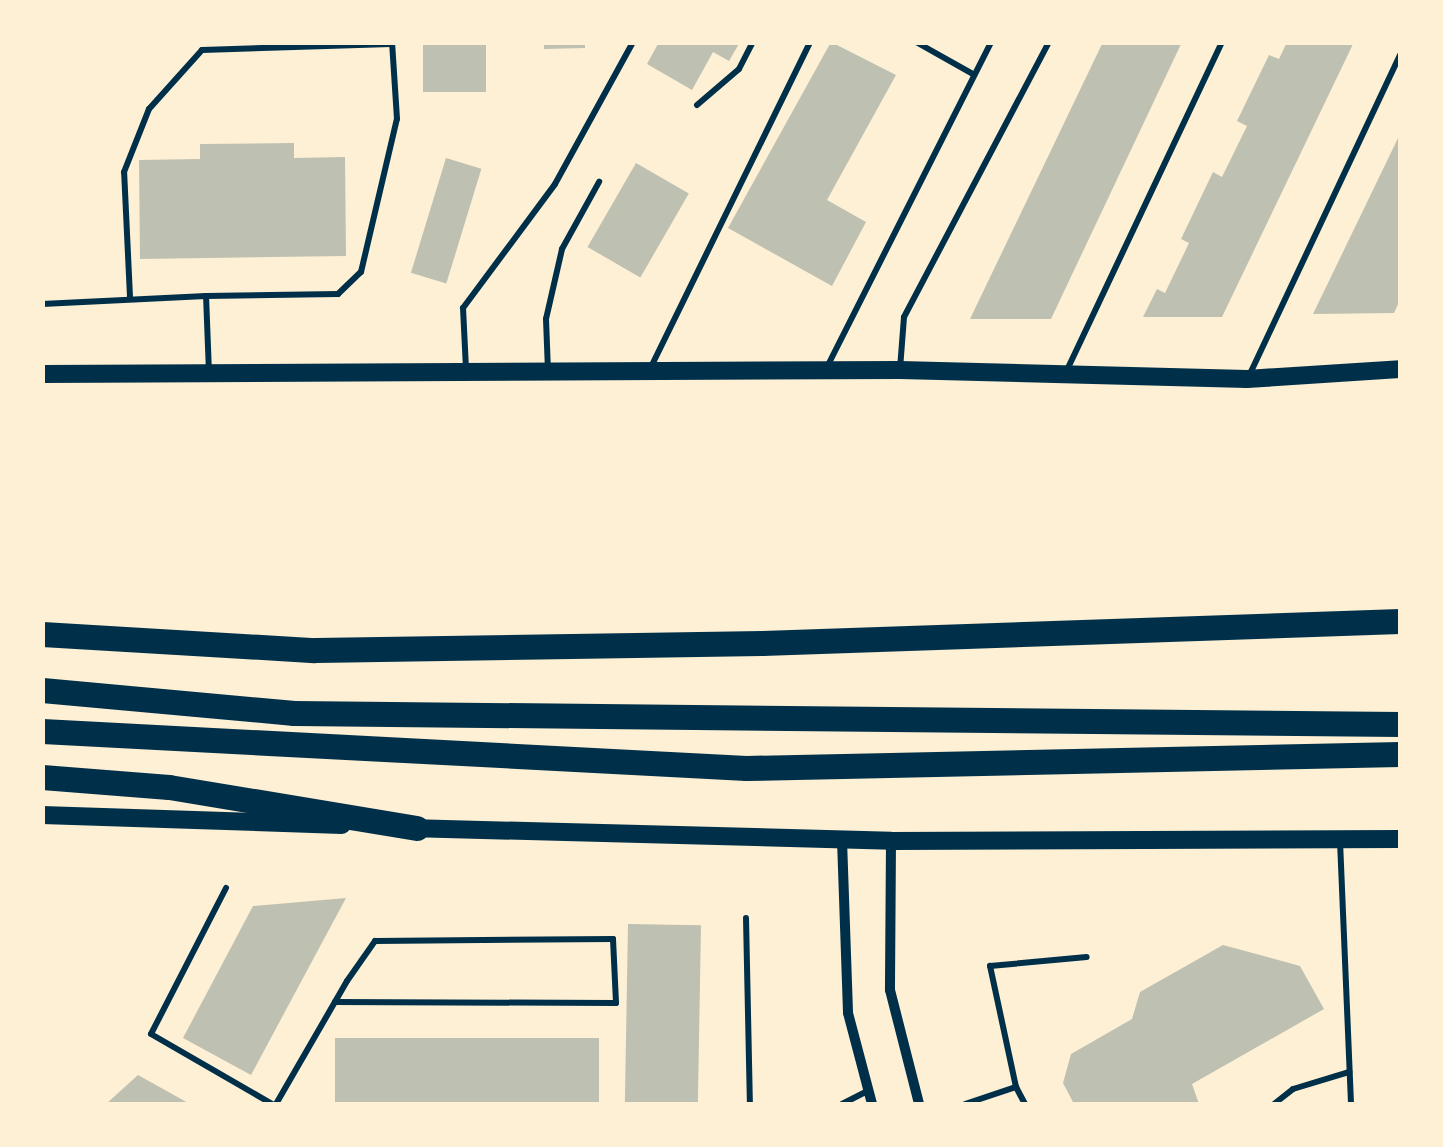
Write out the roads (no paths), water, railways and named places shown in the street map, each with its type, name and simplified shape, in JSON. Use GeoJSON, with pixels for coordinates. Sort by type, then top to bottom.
{"type":"FeatureCollection","features":[{"type":"Feature","properties":{"kind":"highway"},"geometry":{"type":"LineString","coordinates":[[42,634],[315,650],[762,644],[1400,621]]}},
{"type":"Feature","properties":{"kind":"highway"},"geometry":{"type":"LineString","coordinates":[[42,690],[294,713],[1400,724]]}},
{"type":"Feature","properties":{"kind":"highway"},"geometry":{"type":"LineString","coordinates":[[42,731],[746,768],[1400,754]]}},
{"type":"Feature","properties":{"kind":"highway"},"geometry":{"type":"LineString","coordinates":[[42,777],[169,787],[417,828]]}},
{"type":"Feature","properties":{"kind":"main road"},"geometry":{"type":"LineString","coordinates":[[42,374],[900,370],[1066,371],[1247,379],[1400,370]]}},
{"type":"Feature","properties":{"kind":"main road"},"geometry":{"type":"LineString","coordinates":[[42,815],[891,841],[1400,839]]}},
{"type":"Feature","properties":{"kind":"street"},"geometry":{"type":"LineString","coordinates":[[842,840],[848,1013],[872,1104]]}},
{"type":"Feature","properties":{"kind":"street"},"geometry":{"type":"LineString","coordinates":[[891,841],[890,990],[919,1104]]}},
{"type":"Feature","properties":{"kind":"lane"},"geometry":{"type":"LineString","coordinates":[[466,372],[463,308],[555,184],[633,42]]}},
{"type":"Feature","properties":{"kind":"lane"},"geometry":{"type":"LineString","coordinates":[[697,105],[739,69],[754,42]]}},
{"type":"Feature","properties":{"kind":"lane"},"geometry":{"type":"LineString","coordinates":[[649,370],[810,42]]}},
{"type":"Feature","properties":{"kind":"lane"},"geometry":{"type":"LineString","coordinates":[[916,42],[972,74]]}},
{"type":"Feature","properties":{"kind":"lane"},"geometry":{"type":"LineString","coordinates":[[826,370],[972,74],[992,42]]}},
{"type":"Feature","properties":{"kind":"lane"},"geometry":{"type":"LineString","coordinates":[[900,370],[904,318],[1049,42]]}},
{"type":"Feature","properties":{"kind":"lane"},"geometry":{"type":"LineString","coordinates":[[1066,371],[1222,42]]}},
{"type":"Feature","properties":{"kind":"lane"},"geometry":{"type":"LineString","coordinates":[[42,304],[130,297],[338,294],[360,272],[397,118],[392,43],[202,50],[172,89],[149,110],[124,172],[130,297]]}},
{"type":"Feature","properties":{"kind":"lane"},"geometry":{"type":"LineString","coordinates":[[1247,379],[1400,55]]}},
{"type":"Feature","properties":{"kind":"lane"},"geometry":{"type":"LineString","coordinates":[[548,372],[546,319],[562,250],[599,182]]}},
{"type":"Feature","properties":{"kind":"lane"},"geometry":{"type":"LineString","coordinates":[[206,296],[208,374]]}},
{"type":"Feature","properties":{"kind":"lane"},"geometry":{"type":"LineString","coordinates":[[1340,840],[1350,1104]]}},
{"type":"Feature","properties":{"kind":"lane"},"geometry":{"type":"LineString","coordinates":[[226,888],[151,1034],[274,1104],[335,1002],[375,941],[614,940],[616,1003],[335,1002]]}},
{"type":"Feature","properties":{"kind":"lane"},"geometry":{"type":"LineString","coordinates":[[746,918],[750,1104]]}},
{"type":"Feature","properties":{"kind":"lane"},"geometry":{"type":"LineString","coordinates":[[1025,1104],[1016,1087],[990,966],[1087,958]]}},
{"type":"Feature","properties":{"kind":"lane"},"geometry":{"type":"LineString","coordinates":[[1274,1104],[1293,1090],[1349,1072]]}},
{"type":"Feature","properties":{"kind":"lane"},"geometry":{"type":"LineString","coordinates":[[965,1104],[1016,1087]]}},
{"type":"Feature","properties":{"kind":"lane"},"geometry":{"type":"LineString","coordinates":[[842,1104],[868,1090]]}}]}
